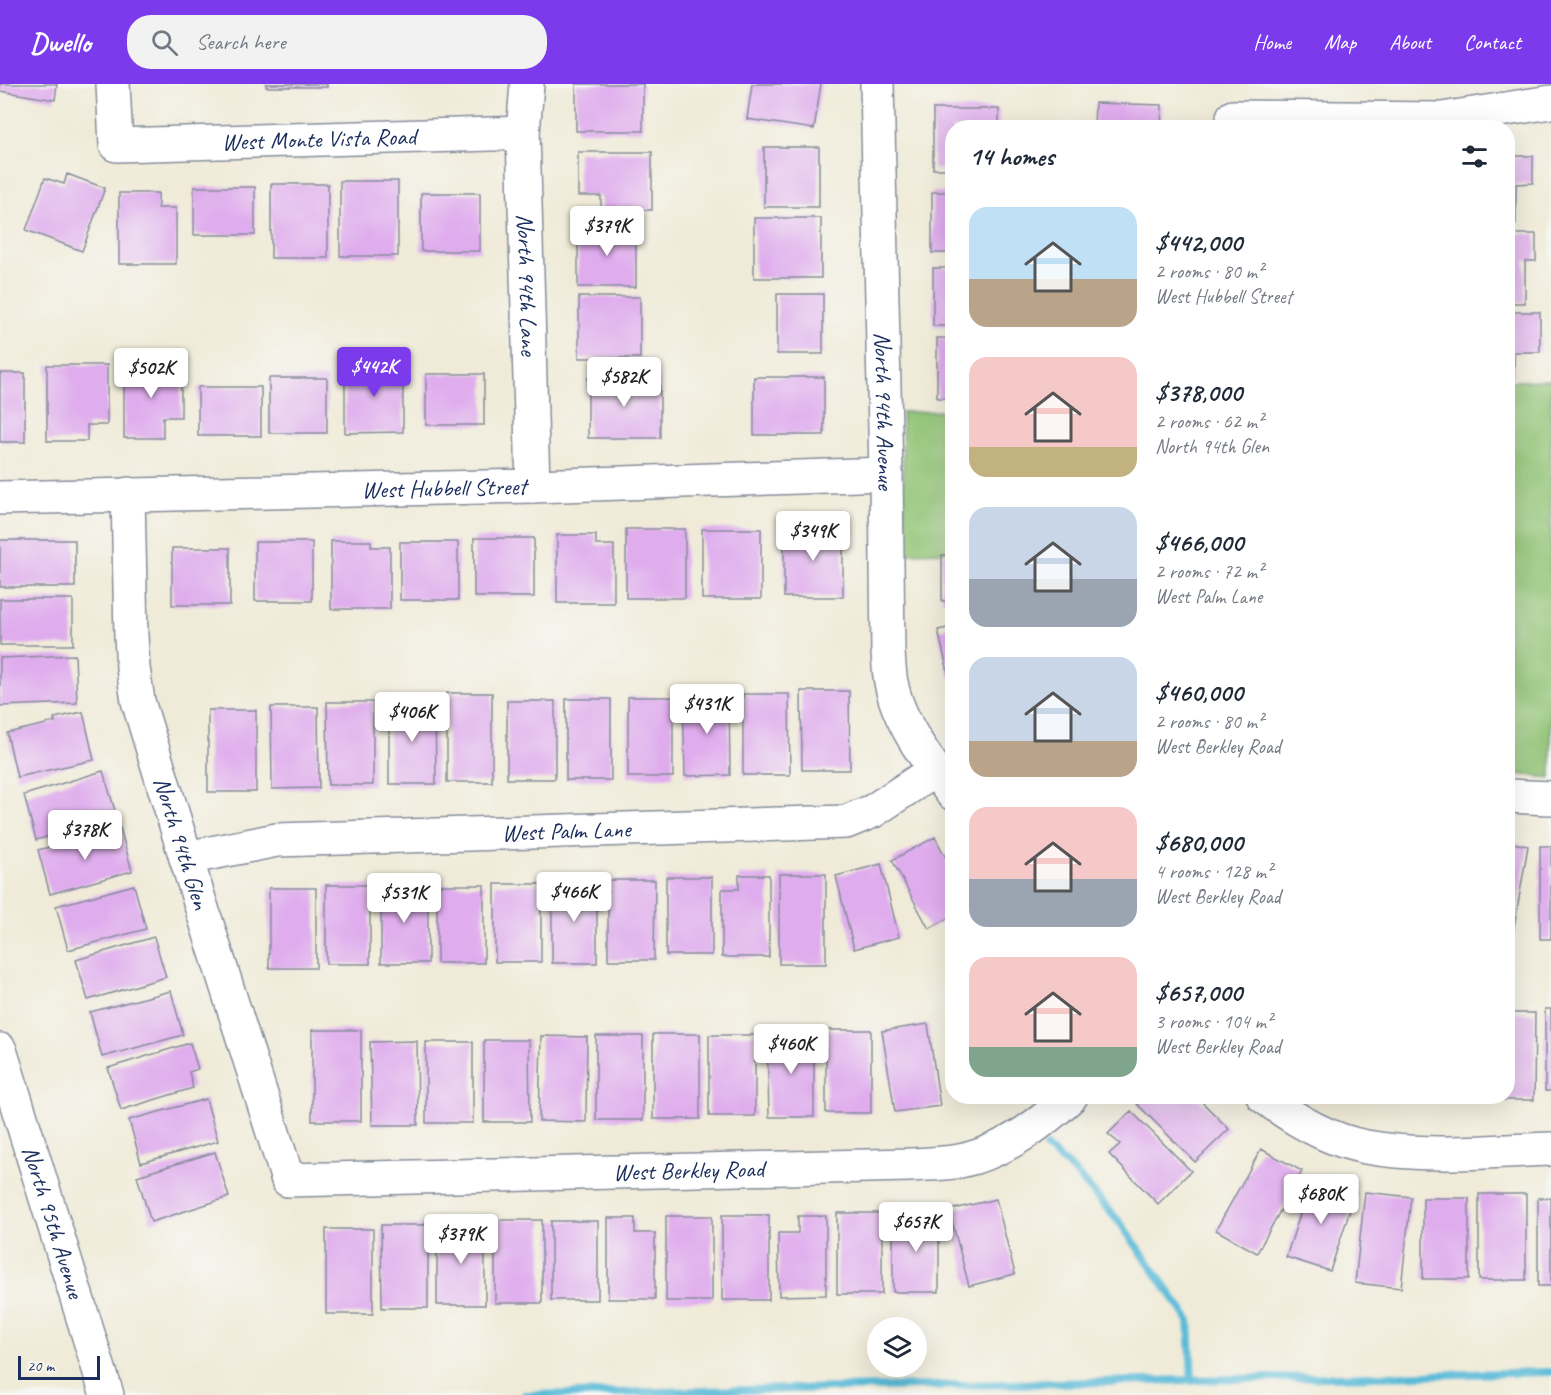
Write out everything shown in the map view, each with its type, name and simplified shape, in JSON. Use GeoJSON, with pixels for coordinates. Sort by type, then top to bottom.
{"type":"FeatureCollection","features":[{"type":"Feature","properties":{"kind":"street","name":"West Monte Vista Road"},"geometry":{"type":"LineString","coordinates":[[113,84],[116,145],[523,133]]}},
{"type":"Feature","properties":{"kind":"street","name":"North 94th Lane"},"geometry":{"type":"LineString","coordinates":[[527,84],[523,133],[533,486]]}},
{"type":"Feature","properties":{"kind":"street","name":"North 94th Avenue"},"geometry":{"type":"LineString","coordinates":[[877,84],[888,653],[891,682],[904,717],[944,782]]}},
{"type":"Feature","properties":{"kind":"street"},"geometry":{"type":"LineString","coordinates":[[1372,120],[1442,119],[1551,102]]}},
{"type":"Feature","properties":{"kind":"street","name":"West Hubbell Street"},"geometry":{"type":"LineString","coordinates":[[0,498],[533,486],[886,474]]}},
{"type":"Feature","properties":{"kind":"street","name":"North 94th Glen"},"geometry":{"type":"LineString","coordinates":[[128,494],[131,636],[138,701],[288,1180]]}},
{"type":"Feature","properties":{"kind":"street","name":"West Palm Lane"},"geometry":{"type":"LineString","coordinates":[[186,858],[277,840],[846,822],[944,782]]}},
{"type":"Feature","properties":{"kind":"street"},"geometry":{"type":"LineString","coordinates":[[1515,796],[1551,798]]}},
{"type":"Feature","properties":{"kind":"street","name":"North 95th Avenue"},"geometry":{"type":"LineString","coordinates":[[0,1050],[107,1395]]}},
{"type":"Feature","properties":{"kind":"street","name":"West Berkley Road"},"geometry":{"type":"LineString","coordinates":[[288,1180],[909,1166],[960,1161],[1010,1143],[1034,1128],[1062,1104]]}},
{"type":"Feature","properties":{"kind":"street"},"geometry":{"type":"LineString","coordinates":[[1274,1104],[1322,1132],[1364,1147],[1415,1153],[1551,1149]]}},
{"type":"Feature","properties":{"kind":"green space"},"geometry":{"type":"Polygon","coordinates":[[[1551,380],[1551,778],[1515,774],[1515,381],[1551,380]]]}},
{"type":"Feature","properties":{"kind":"green space"},"geometry":{"type":"Polygon","coordinates":[[[945,411],[945,552],[905,553],[902,412],[945,411]]]}},
{"type":"Feature","properties":{"kind":"building"},"geometry":{"type":"Polygon","coordinates":[[[0,84],[57,84],[55,100],[0,91],[0,84]]]}},
{"type":"Feature","properties":{"kind":"building"},"geometry":{"type":"Polygon","coordinates":[[[266,84],[327,84],[327,87],[266,87],[266,84]]]}},
{"type":"Feature","properties":{"kind":"building"},"geometry":{"type":"Polygon","coordinates":[[[576,84],[643,84],[643,131],[576,131],[576,84]]]}},
{"type":"Feature","properties":{"kind":"building"},"geometry":{"type":"Polygon","coordinates":[[[752,84],[821,84],[814,129],[747,119],[752,84]]]}},
{"type":"Feature","properties":{"kind":"building"},"geometry":{"type":"Polygon","coordinates":[[[1095,103],[1162,105],[1161,120],[1094,120],[1095,103]]]}},
{"type":"Feature","properties":{"kind":"building"},"geometry":{"type":"Polygon","coordinates":[[[933,109],[999,109],[999,120],[945,120],[945,169],[933,169],[933,109]]]}},
{"type":"Feature","properties":{"kind":"building"},"geometry":{"type":"Polygon","coordinates":[[[764,147],[819,147],[819,207],[764,207],[764,147]]]}},
{"type":"Feature","properties":{"kind":"building"},"geometry":{"type":"Polygon","coordinates":[[[578,152],[652,152],[652,210],[601,210],[601,196],[578,196],[578,152]]]}},
{"type":"Feature","properties":{"kind":"building"},"geometry":{"type":"Polygon","coordinates":[[[1515,156],[1533,156],[1533,183],[1516,184],[1516,224],[1515,156]]]}},
{"type":"Feature","properties":{"kind":"building"},"geometry":{"type":"Polygon","coordinates":[[[67,174],[105,188],[82,251],[26,230],[45,178],[64,184],[67,174]]]}},
{"type":"Feature","properties":{"kind":"building"},"geometry":{"type":"Polygon","coordinates":[[[340,181],[398,181],[398,256],[340,256],[340,181]]]}},
{"type":"Feature","properties":{"kind":"building"},"geometry":{"type":"Polygon","coordinates":[[[271,184],[328,184],[328,258],[271,258],[271,184]]]}},
{"type":"Feature","properties":{"kind":"building"},"geometry":{"type":"Polygon","coordinates":[[[194,187],[255,187],[255,235],[194,235],[194,187]]]}},
{"type":"Feature","properties":{"kind":"building"},"geometry":{"type":"Polygon","coordinates":[[[932,192],[945,192],[945,253],[932,253],[932,192]]]}},
{"type":"Feature","properties":{"kind":"building"},"geometry":{"type":"Polygon","coordinates":[[[119,193],[158,193],[158,208],[176,208],[176,264],[119,264],[119,193]]]}},
{"type":"Feature","properties":{"kind":"building"},"geometry":{"type":"Polygon","coordinates":[[[421,193],[480,193],[480,251],[421,251],[421,193]]]}},
{"type":"Feature","properties":{"kind":"building"},"geometry":{"type":"Polygon","coordinates":[[[754,218],[821,218],[821,278],[754,278],[754,218]]]}},
{"type":"Feature","properties":{"kind":"building"},"geometry":{"type":"Polygon","coordinates":[[[578,227],[636,227],[636,287],[578,287],[578,227]]]}},
{"type":"Feature","properties":{"kind":"building"},"geometry":{"type":"Polygon","coordinates":[[[1515,234],[1536,234],[1536,261],[1525,261],[1525,303],[1515,303],[1515,234]]]}},
{"type":"Feature","properties":{"kind":"building"},"geometry":{"type":"Polygon","coordinates":[[[933,268],[945,268],[945,326],[933,326],[933,268]]]}},
{"type":"Feature","properties":{"kind":"building"},"geometry":{"type":"Polygon","coordinates":[[[777,294],[823,294],[823,354],[777,354],[777,294]]]}},
{"type":"Feature","properties":{"kind":"building"},"geometry":{"type":"Polygon","coordinates":[[[579,297],[640,297],[640,358],[579,358],[579,297]]]}},
{"type":"Feature","properties":{"kind":"building"},"geometry":{"type":"Polygon","coordinates":[[[1515,312],[1540,312],[1540,352],[1515,352],[1515,312]]]}},
{"type":"Feature","properties":{"kind":"building"},"geometry":{"type":"Polygon","coordinates":[[[937,338],[945,338],[945,398],[937,398],[937,338]]]}},
{"type":"Feature","properties":{"kind":"building"},"geometry":{"type":"Polygon","coordinates":[[[403,362],[403,432],[345,433],[345,363],[403,362]]]}},
{"type":"Feature","properties":{"kind":"building"},"geometry":{"type":"Polygon","coordinates":[[[47,365],[107,365],[107,425],[87,425],[87,441],[47,441],[47,365]]]}},
{"type":"Feature","properties":{"kind":"building"},"geometry":{"type":"Polygon","coordinates":[[[124,365],[181,365],[181,417],[163,417],[163,438],[124,438],[124,365]]]}},
{"type":"Feature","properties":{"kind":"building"},"geometry":{"type":"Polygon","coordinates":[[[0,373],[25,373],[25,442],[0,442],[0,373]]]}},
{"type":"Feature","properties":{"kind":"building"},"geometry":{"type":"Polygon","coordinates":[[[426,374],[484,374],[484,425],[426,425],[426,374]]]}},
{"type":"Feature","properties":{"kind":"building"},"geometry":{"type":"Polygon","coordinates":[[[754,377],[824,377],[824,435],[754,435],[754,377]]]}},
{"type":"Feature","properties":{"kind":"building"},"geometry":{"type":"Polygon","coordinates":[[[269,378],[327,378],[327,433],[269,433],[269,378]]]}},
{"type":"Feature","properties":{"kind":"building"},"geometry":{"type":"Polygon","coordinates":[[[588,378],[660,378],[660,438],[588,438],[588,378]]]}},
{"type":"Feature","properties":{"kind":"building"},"geometry":{"type":"Polygon","coordinates":[[[198,387],[261,387],[261,436],[198,436],[198,387]]]}},
{"type":"Feature","properties":{"kind":"building"},"geometry":{"type":"Polygon","coordinates":[[[784,528],[843,528],[843,597],[784,597],[784,528]]]}},
{"type":"Feature","properties":{"kind":"building"},"geometry":{"type":"Polygon","coordinates":[[[626,529],[685,529],[685,598],[626,598],[626,529]]]}},
{"type":"Feature","properties":{"kind":"building"},"geometry":{"type":"Polygon","coordinates":[[[702,529],[761,529],[761,599],[702,599],[702,529]]]}},
{"type":"Feature","properties":{"kind":"building"},"geometry":{"type":"Polygon","coordinates":[[[557,535],[596,535],[596,545],[614,545],[614,603],[557,603],[557,535]]]}},
{"type":"Feature","properties":{"kind":"building"},"geometry":{"type":"Polygon","coordinates":[[[474,538],[534,538],[534,597],[474,597],[474,538]]]}},
{"type":"Feature","properties":{"kind":"building"},"geometry":{"type":"Polygon","coordinates":[[[0,540],[75,540],[75,587],[0,587],[0,540]]]}},
{"type":"Feature","properties":{"kind":"building"},"geometry":{"type":"Polygon","coordinates":[[[331,541],[371,541],[371,547],[390,547],[390,609],[331,609],[331,541]]]}},
{"type":"Feature","properties":{"kind":"building"},"geometry":{"type":"Polygon","coordinates":[[[255,542],[312,542],[312,601],[255,601],[255,542]]]}},
{"type":"Feature","properties":{"kind":"building"},"geometry":{"type":"Polygon","coordinates":[[[400,542],[458,542],[458,600],[400,600],[400,542]]]}},
{"type":"Feature","properties":{"kind":"building"},"geometry":{"type":"Polygon","coordinates":[[[172,548],[230,548],[230,605],[172,605],[172,548]]]}},
{"type":"Feature","properties":{"kind":"building"},"geometry":{"type":"Polygon","coordinates":[[[942,555],[945,555],[945,601],[942,601],[942,555]]]}},
{"type":"Feature","properties":{"kind":"building"},"geometry":{"type":"Polygon","coordinates":[[[0,599],[73,599],[73,645],[0,645],[0,599]]]}},
{"type":"Feature","properties":{"kind":"building"},"geometry":{"type":"Polygon","coordinates":[[[945,628],[945,660],[938,630],[945,628]]]}},
{"type":"Feature","properties":{"kind":"building"},"geometry":{"type":"Polygon","coordinates":[[[75,655],[77,703],[0,706],[0,658],[75,655]]]}},
{"type":"Feature","properties":{"kind":"building"},"geometry":{"type":"Polygon","coordinates":[[[801,691],[849,691],[850,770],[802,770],[801,691]]]}},
{"type":"Feature","properties":{"kind":"building"},"geometry":{"type":"Polygon","coordinates":[[[447,693],[492,693],[492,782],[447,782],[447,693]]]}},
{"type":"Feature","properties":{"kind":"building"},"geometry":{"type":"Polygon","coordinates":[[[743,694],[789,694],[790,775],[743,775],[743,694]]]}},
{"type":"Feature","properties":{"kind":"building"},"geometry":{"type":"Polygon","coordinates":[[[729,695],[730,775],[685,776],[683,696],[729,695]]]}},
{"type":"Feature","properties":{"kind":"building"},"geometry":{"type":"Polygon","coordinates":[[[628,697],[673,697],[673,777],[628,777],[628,697]]]}},
{"type":"Feature","properties":{"kind":"building"},"geometry":{"type":"Polygon","coordinates":[[[566,699],[611,699],[611,780],[566,780],[566,699]]]}},
{"type":"Feature","properties":{"kind":"building"},"geometry":{"type":"Polygon","coordinates":[[[507,701],[555,701],[555,779],[507,779],[507,701]]]}},
{"type":"Feature","properties":{"kind":"building"},"geometry":{"type":"Polygon","coordinates":[[[327,702],[373,702],[373,785],[328,785],[327,702]]]}},
{"type":"Feature","properties":{"kind":"building"},"geometry":{"type":"Polygon","coordinates":[[[435,702],[436,784],[389,784],[389,703],[435,702]]]}},
{"type":"Feature","properties":{"kind":"building"},"geometry":{"type":"Polygon","coordinates":[[[271,707],[318,707],[319,788],[272,789],[271,707]]]}},
{"type":"Feature","properties":{"kind":"building"},"geometry":{"type":"Polygon","coordinates":[[[208,710],[256,710],[256,792],[208,792],[208,710]]]}},
{"type":"Feature","properties":{"kind":"building"},"geometry":{"type":"Polygon","coordinates":[[[83,712],[94,760],[17,777],[7,733],[55,722],[54,718],[83,712]]]}},
{"type":"Feature","properties":{"kind":"building"},"geometry":{"type":"Polygon","coordinates":[[[103,771],[117,817],[36,840],[24,795],[103,771]]]}},
{"type":"Feature","properties":{"kind":"building"},"geometry":{"type":"Polygon","coordinates":[[[120,828],[132,871],[50,894],[38,850],[120,828]]]}},
{"type":"Feature","properties":{"kind":"building"},"geometry":{"type":"Polygon","coordinates":[[[935,837],[945,856],[945,920],[929,929],[892,860],[935,837]]]}},
{"type":"Feature","properties":{"kind":"building"},"geometry":{"type":"Polygon","coordinates":[[[1515,843],[1528,846],[1515,921],[1515,843]]]}},
{"type":"Feature","properties":{"kind":"building"},"geometry":{"type":"Polygon","coordinates":[[[1540,846],[1551,846],[1551,939],[1540,939],[1540,846]]]}},
{"type":"Feature","properties":{"kind":"building"},"geometry":{"type":"Polygon","coordinates":[[[881,864],[899,937],[854,949],[836,876],[881,864]]]}},
{"type":"Feature","properties":{"kind":"building"},"geometry":{"type":"Polygon","coordinates":[[[779,874],[826,874],[826,964],[779,964],[779,874]]]}},
{"type":"Feature","properties":{"kind":"building"},"geometry":{"type":"Polygon","coordinates":[[[739,875],[769,875],[769,957],[722,957],[722,889],[739,889],[739,875]]]}},
{"type":"Feature","properties":{"kind":"building"},"geometry":{"type":"Polygon","coordinates":[[[666,877],[712,877],[712,955],[666,955],[666,877]]]}},
{"type":"Feature","properties":{"kind":"building"},"geometry":{"type":"Polygon","coordinates":[[[608,880],[655,880],[654,960],[608,960],[608,880]]]}},
{"type":"Feature","properties":{"kind":"building"},"geometry":{"type":"Polygon","coordinates":[[[552,883],[597,883],[597,963],[552,963],[552,883]]]}},
{"type":"Feature","properties":{"kind":"building"},"geometry":{"type":"Polygon","coordinates":[[[381,884],[428,884],[428,963],[381,963],[381,884]]]}},
{"type":"Feature","properties":{"kind":"building"},"geometry":{"type":"Polygon","coordinates":[[[495,884],[541,884],[541,962],[495,962],[495,884]]]}},
{"type":"Feature","properties":{"kind":"building"},"geometry":{"type":"Polygon","coordinates":[[[134,885],[146,929],[68,950],[56,906],[134,885]]]}},
{"type":"Feature","properties":{"kind":"building"},"geometry":{"type":"Polygon","coordinates":[[[326,885],[370,885],[370,964],[326,964],[326,885]]]}},
{"type":"Feature","properties":{"kind":"building"},"geometry":{"type":"Polygon","coordinates":[[[437,885],[484,885],[484,963],[437,963],[437,885]]]}},
{"type":"Feature","properties":{"kind":"building"},"geometry":{"type":"Polygon","coordinates":[[[269,888],[316,888],[316,968],[269,968],[269,888]]]}},
{"type":"Feature","properties":{"kind":"building"},"geometry":{"type":"Polygon","coordinates":[[[154,937],[166,977],[88,1000],[76,960],[154,937]]]}},
{"type":"Feature","properties":{"kind":"building"},"geometry":{"type":"Polygon","coordinates":[[[171,991],[183,1035],[102,1057],[90,1012],[171,991]]]}},
{"type":"Feature","properties":{"kind":"building"},"geometry":{"type":"Polygon","coordinates":[[[1545,1009],[1551,1009],[1551,1091],[1545,1091],[1545,1009]]]}},
{"type":"Feature","properties":{"kind":"building"},"geometry":{"type":"Polygon","coordinates":[[[1515,1013],[1535,1013],[1534,1100],[1515,1100],[1515,1013]]]}},
{"type":"Feature","properties":{"kind":"building"},"geometry":{"type":"Polygon","coordinates":[[[928,1024],[940,1106],[895,1112],[882,1031],[928,1024]]]}},
{"type":"Feature","properties":{"kind":"building"},"geometry":{"type":"Polygon","coordinates":[[[312,1030],[361,1030],[361,1121],[312,1121],[312,1030]]]}},
{"type":"Feature","properties":{"kind":"building"},"geometry":{"type":"Polygon","coordinates":[[[826,1030],[871,1030],[871,1113],[826,1113],[826,1030]]]}},
{"type":"Feature","properties":{"kind":"building"},"geometry":{"type":"Polygon","coordinates":[[[653,1034],[700,1034],[700,1119],[653,1119],[653,1034]]]}},
{"type":"Feature","properties":{"kind":"building"},"geometry":{"type":"Polygon","coordinates":[[[767,1034],[814,1034],[814,1117],[769,1117],[767,1034]]]}},
{"type":"Feature","properties":{"kind":"building"},"geometry":{"type":"Polygon","coordinates":[[[709,1035],[755,1035],[755,1116],[709,1116],[709,1035]]]}},
{"type":"Feature","properties":{"kind":"building"},"geometry":{"type":"Polygon","coordinates":[[[541,1036],[587,1037],[586,1122],[539,1121],[541,1036]]]}},
{"type":"Feature","properties":{"kind":"building"},"geometry":{"type":"Polygon","coordinates":[[[596,1036],[643,1036],[643,1120],[596,1120],[596,1036]]]}},
{"type":"Feature","properties":{"kind":"building"},"geometry":{"type":"Polygon","coordinates":[[[484,1040],[529,1040],[530,1122],[484,1122],[484,1040]]]}},
{"type":"Feature","properties":{"kind":"building"},"geometry":{"type":"Polygon","coordinates":[[[417,1041],[418,1125],[372,1125],[370,1042],[417,1041]]]}},
{"type":"Feature","properties":{"kind":"building"},"geometry":{"type":"Polygon","coordinates":[[[426,1042],[473,1042],[473,1123],[426,1123],[426,1042]]]}},
{"type":"Feature","properties":{"kind":"building"},"geometry":{"type":"Polygon","coordinates":[[[190,1043],[198,1069],[189,1072],[193,1088],[121,1110],[108,1068],[190,1043]]]}},
{"type":"Feature","properties":{"kind":"building"},"geometry":{"type":"Polygon","coordinates":[[[206,1099],[218,1141],[141,1163],[129,1120],[206,1099]]]}},
{"type":"Feature","properties":{"kind":"building"},"geometry":{"type":"Polygon","coordinates":[[[1137,1104],[1204,1104],[1229,1129],[1195,1162],[1137,1104]]]}},
{"type":"Feature","properties":{"kind":"building"},"geometry":{"type":"Polygon","coordinates":[[[1131,1111],[1191,1171],[1158,1204],[1109,1154],[1120,1144],[1108,1134],[1131,1111]]]}},
{"type":"Feature","properties":{"kind":"building"},"geometry":{"type":"Polygon","coordinates":[[[1261,1149],[1302,1171],[1257,1253],[1216,1230],[1261,1149]]]}},
{"type":"Feature","properties":{"kind":"building"},"geometry":{"type":"Polygon","coordinates":[[[215,1152],[229,1197],[151,1222],[137,1176],[215,1152]]]}},
{"type":"Feature","properties":{"kind":"building"},"geometry":{"type":"Polygon","coordinates":[[[1312,1178],[1356,1192],[1330,1271],[1286,1257],[1312,1178]]]}},
{"type":"Feature","properties":{"kind":"building"},"geometry":{"type":"Polygon","coordinates":[[[1365,1192],[1411,1197],[1401,1288],[1355,1283],[1365,1192]]]}},
{"type":"Feature","properties":{"kind":"building"},"geometry":{"type":"Polygon","coordinates":[[[1479,1194],[1526,1194],[1526,1280],[1479,1280],[1479,1194]]]}},
{"type":"Feature","properties":{"kind":"building"},"geometry":{"type":"Polygon","coordinates":[[[1423,1198],[1469,1198],[1469,1279],[1423,1279],[1423,1198]]]}},
{"type":"Feature","properties":{"kind":"building"},"geometry":{"type":"Polygon","coordinates":[[[1538,1198],[1551,1198],[1551,1286],[1538,1286],[1538,1198]]]}},
{"type":"Feature","properties":{"kind":"building"},"geometry":{"type":"Polygon","coordinates":[[[996,1199],[1015,1274],[969,1286],[949,1210],[996,1199]]]}},
{"type":"Feature","properties":{"kind":"building"},"geometry":{"type":"Polygon","coordinates":[[[837,1213],[882,1213],[882,1294],[837,1294],[837,1213]]]}},
{"type":"Feature","properties":{"kind":"building"},"geometry":{"type":"Polygon","coordinates":[[[893,1214],[939,1214],[939,1292],[893,1292],[893,1214]]]}},
{"type":"Feature","properties":{"kind":"building"},"geometry":{"type":"Polygon","coordinates":[[[722,1215],[769,1215],[769,1300],[722,1300],[722,1215]]]}},
{"type":"Feature","properties":{"kind":"building"},"geometry":{"type":"Polygon","coordinates":[[[666,1216],[712,1216],[712,1301],[666,1301],[666,1216]]]}},
{"type":"Feature","properties":{"kind":"building"},"geometry":{"type":"Polygon","coordinates":[[[798,1216],[826,1216],[826,1295],[779,1296],[778,1233],[798,1233],[798,1216]]]}},
{"type":"Feature","properties":{"kind":"building"},"geometry":{"type":"Polygon","coordinates":[[[608,1218],[635,1218],[635,1233],[655,1233],[655,1299],[608,1299],[608,1218]]]}},
{"type":"Feature","properties":{"kind":"building"},"geometry":{"type":"Polygon","coordinates":[[[495,1220],[542,1220],[542,1303],[495,1303],[495,1220]]]}},
{"type":"Feature","properties":{"kind":"building"},"geometry":{"type":"Polygon","coordinates":[[[551,1221],[598,1221],[598,1300],[551,1300],[551,1221]]]}},
{"type":"Feature","properties":{"kind":"building"},"geometry":{"type":"Polygon","coordinates":[[[381,1225],[428,1225],[428,1308],[382,1308],[381,1225]]]}},
{"type":"Feature","properties":{"kind":"building"},"geometry":{"type":"Polygon","coordinates":[[[437,1225],[485,1225],[485,1305],[437,1305],[437,1225]]]}},
{"type":"Feature","properties":{"kind":"building"},"geometry":{"type":"Polygon","coordinates":[[[326,1229],[373,1229],[373,1314],[326,1314],[326,1229]]]}},
{"type":"Feature","properties":{"kind":"waterway"},"geometry":{"type":"LineString","coordinates":[[1046,1147],[1075,1172],[1121,1224],[1189,1320],[1192,1381]]}},
{"type":"Feature","properties":{"kind":"waterway"},"geometry":{"type":"LineString","coordinates":[[525,1395],[1551,1372]]}}]}
